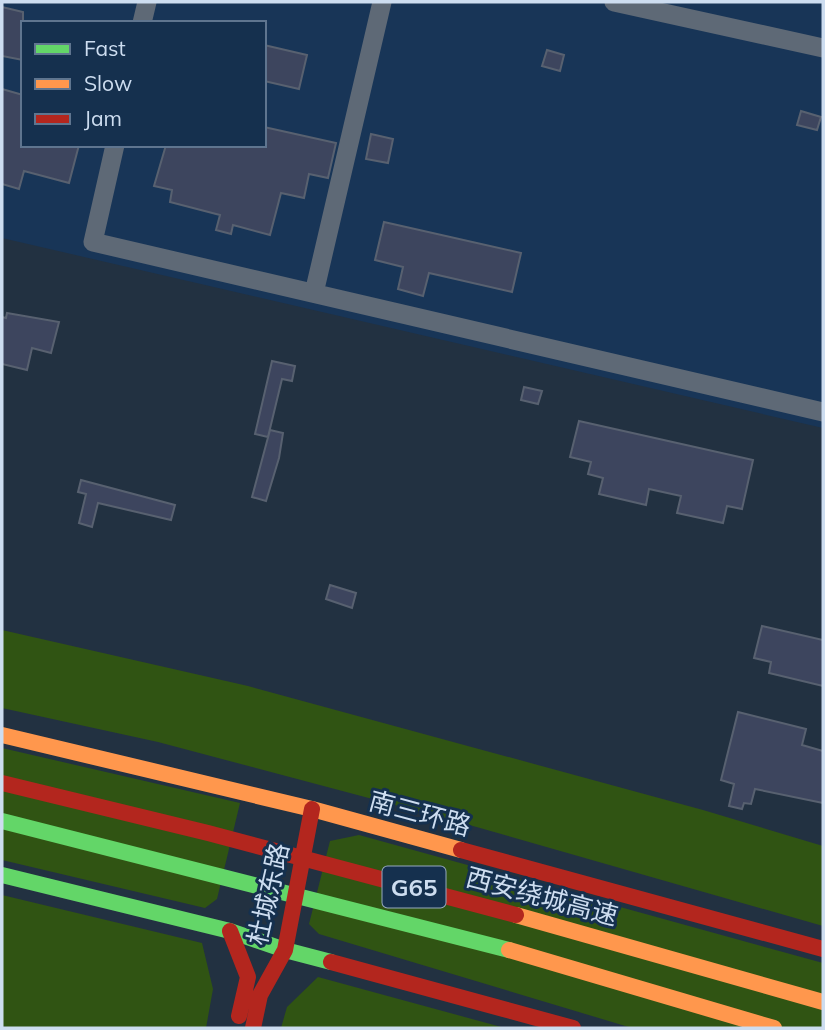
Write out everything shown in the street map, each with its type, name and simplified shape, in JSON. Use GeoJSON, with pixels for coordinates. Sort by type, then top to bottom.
{"type":"FeatureCollection","features":[{"type":"Feature","properties":{"kind":"main road","name":"南三环路"},"geometry":{"type":"LineString","coordinates":[[2,735],[312,809],[823,949]]}},
{"type":"Feature","properties":{"kind":"main road","name":"西安绕城高速"},"geometry":{"type":"LineString","coordinates":[[2,783],[147,817],[531,918],[823,1002]]}},
{"type":"Feature","properties":{"kind":"main road","name":"杜城东路"},"geometry":{"type":"LineString","coordinates":[[253,1028],[260,995],[285,950],[312,809]]}},
{"type":"Feature","properties":{"kind":"main road","name":"G65"},"geometry":{"type":"LineString","coordinates":[[2,821],[523,954],[774,1028]]}},
{"type":"Feature","properties":{"kind":"main road"},"geometry":{"type":"LineString","coordinates":[[2,875],[230,931],[285,950],[573,1028]]}},
{"type":"Feature","properties":{"kind":"main road","name":"杜城东路"},"geometry":{"type":"LineString","coordinates":[[230,931],[248,977],[236,1028]]}},
{"type":"Feature","properties":{"kind":"street"},"geometry":{"type":"LineString","coordinates":[[142,21],[147,2]]}},
{"type":"Feature","properties":{"kind":"street"},"geometry":{"type":"LineString","coordinates":[[314,293],[382,2]]}},
{"type":"Feature","properties":{"kind":"street"},"geometry":{"type":"LineString","coordinates":[[614,2],[823,48]]}},
{"type":"Feature","properties":{"kind":"street"},"geometry":{"type":"LineString","coordinates":[[115,147],[93,242],[823,412]]}},
{"type":"Feature","properties":{"kind":"shaded area"},"geometry":{"type":"Polygon","coordinates":[[[2,2],[823,2],[823,428],[2,238],[2,2]]]}},
{"type":"Feature","properties":{"kind":"green space"},"geometry":{"type":"Polygon","coordinates":[[[2,630],[248,686],[703,810],[823,846],[823,926],[459,822],[158,742],[2,708],[2,630]]]}},
{"type":"Feature","properties":{"kind":"green space"},"geometry":{"type":"Polygon","coordinates":[[[2,748],[240,803],[217,899],[205,908],[2,860],[2,748]]]}},
{"type":"Feature","properties":{"kind":"green space"},"geometry":{"type":"Polygon","coordinates":[[[359,835],[823,963],[823,1028],[632,1028],[319,934],[309,924],[330,841],[359,835]]]}},
{"type":"Feature","properties":{"kind":"green space"},"geometry":{"type":"Polygon","coordinates":[[[2,895],[202,943],[213,989],[206,1028],[2,1026],[2,895]]]}},
{"type":"Feature","properties":{"kind":"green space"},"geometry":{"type":"Polygon","coordinates":[[[318,977],[505,1028],[281,1028],[287,1007],[318,977]]]}},
{"type":"Feature","properties":{"kind":"building"},"geometry":{"type":"Polygon","coordinates":[[[2,7],[23,12],[23,21],[21,60],[2,56],[2,7]]]}},
{"type":"Feature","properties":{"kind":"building"},"geometry":{"type":"Polygon","coordinates":[[[266,45],[307,55],[299,89],[266,81],[266,45]]]}},
{"type":"Feature","properties":{"kind":"building"},"geometry":{"type":"Polygon","coordinates":[[[547,50],[564,55],[560,71],[542,66],[547,50]]]}},
{"type":"Feature","properties":{"kind":"building"},"geometry":{"type":"Polygon","coordinates":[[[2,89],[21,94],[21,147],[78,147],[69,183],[24,171],[19,189],[2,184],[2,89]]]}},
{"type":"Feature","properties":{"kind":"building"},"geometry":{"type":"Polygon","coordinates":[[[801,111],[821,117],[817,130],[797,125],[801,111]]]}},
{"type":"Feature","properties":{"kind":"building"},"geometry":{"type":"Polygon","coordinates":[[[266,127],[336,143],[328,178],[309,174],[304,198],[281,193],[270,235],[233,225],[231,234],[216,230],[220,215],[170,202],[172,190],[154,186],[165,147],[266,147],[266,127]]]}},
{"type":"Feature","properties":{"kind":"building"},"geometry":{"type":"Polygon","coordinates":[[[371,134],[393,139],[388,163],[366,159],[371,134]]]}},
{"type":"Feature","properties":{"kind":"building"},"geometry":{"type":"Polygon","coordinates":[[[384,222],[521,253],[512,292],[429,273],[423,296],[398,289],[403,267],[375,260],[384,222]]]}},
{"type":"Feature","properties":{"kind":"building"},"geometry":{"type":"Polygon","coordinates":[[[7,313],[59,322],[51,353],[32,348],[27,370],[2,364],[2,317],[6,318],[7,313]]]}},
{"type":"Feature","properties":{"kind":"building"},"geometry":{"type":"Polygon","coordinates":[[[272,361],[295,366],[292,381],[282,379],[268,437],[255,434],[272,361]]]}},
{"type":"Feature","properties":{"kind":"building"},"geometry":{"type":"Polygon","coordinates":[[[524,387],[542,391],[538,404],[521,400],[524,387]]]}},
{"type":"Feature","properties":{"kind":"building"},"geometry":{"type":"Polygon","coordinates":[[[579,421],[753,460],[742,509],[727,506],[723,523],[677,513],[681,496],[649,489],[646,505],[599,494],[603,478],[588,474],[591,462],[570,457],[579,421]]]}},
{"type":"Feature","properties":{"kind":"building"},"geometry":{"type":"Polygon","coordinates":[[[270,430],[283,433],[279,458],[266,501],[252,497],[270,430]]]}},
{"type":"Feature","properties":{"kind":"building"},"geometry":{"type":"Polygon","coordinates":[[[81,480],[175,505],[171,520],[98,503],[92,527],[79,523],[86,494],[78,492],[81,480]]]}},
{"type":"Feature","properties":{"kind":"building"},"geometry":{"type":"Polygon","coordinates":[[[330,585],[356,593],[352,608],[326,599],[330,585]]]}},
{"type":"Feature","properties":{"kind":"building"},"geometry":{"type":"Polygon","coordinates":[[[762,626],[823,640],[823,686],[769,673],[771,662],[754,658],[762,626]]]}},
{"type":"Feature","properties":{"kind":"building"},"geometry":{"type":"Polygon","coordinates":[[[738,712],[806,729],[802,745],[823,751],[823,803],[755,789],[751,804],[744,803],[742,809],[729,806],[734,784],[721,780],[738,712]]]}},
{"type":"Feature","properties":{"kind":"traffic: fast"},"geometry":{"type":"LineString","coordinates":[[2,821],[509,950]]}},
{"type":"Feature","properties":{"kind":"traffic: fast"},"geometry":{"type":"LineString","coordinates":[[2,875],[230,931],[331,962]]}},
{"type":"Feature","properties":{"kind":"traffic: slow"},"geometry":{"type":"LineString","coordinates":[[2,735],[312,809],[461,850]]}},
{"type":"Feature","properties":{"kind":"traffic: slow"},"geometry":{"type":"LineString","coordinates":[[516,915],[823,1002]]}},
{"type":"Feature","properties":{"kind":"traffic: slow"},"geometry":{"type":"LineString","coordinates":[[509,950],[774,1028]]}},
{"type":"Feature","properties":{"kind":"traffic: jam"},"geometry":{"type":"LineString","coordinates":[[2,783],[208,833],[516,915]]}},
{"type":"Feature","properties":{"kind":"traffic: jam"},"geometry":{"type":"LineString","coordinates":[[253,1028],[260,995],[285,950],[312,809]]}},
{"type":"Feature","properties":{"kind":"traffic: jam"},"geometry":{"type":"LineString","coordinates":[[461,850],[823,949]]}},
{"type":"Feature","properties":{"kind":"traffic: jam"},"geometry":{"type":"LineString","coordinates":[[230,931],[248,977],[239,1016]]}},
{"type":"Feature","properties":{"kind":"traffic: jam"},"geometry":{"type":"LineString","coordinates":[[331,962],[573,1028]]}}]}
